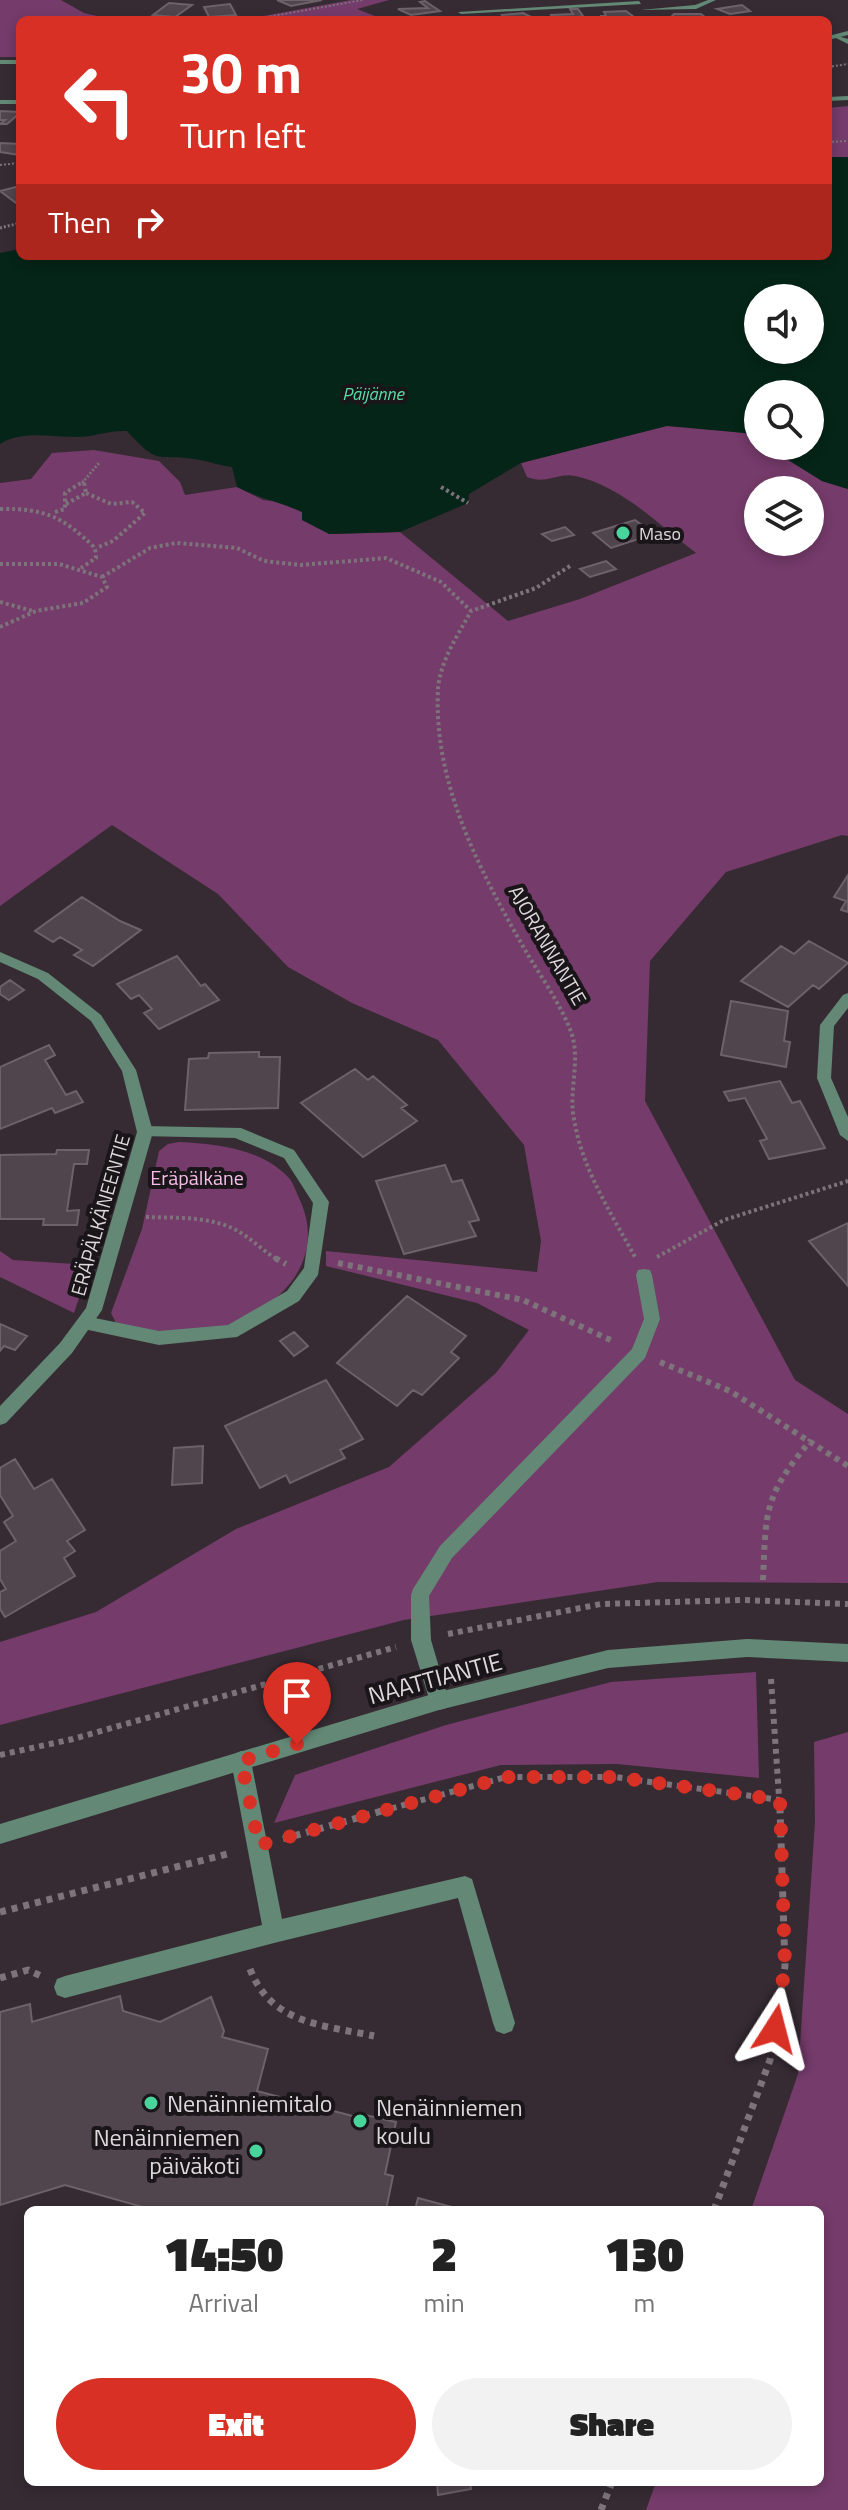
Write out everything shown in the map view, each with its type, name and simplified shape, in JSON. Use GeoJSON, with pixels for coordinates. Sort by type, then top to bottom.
{"type":"FeatureCollection","features":[{"type":"Feature","properties":{"kind":"street"},"geometry":{"type":"LineString","coordinates":[[461,12],[639,5],[696,7],[713,0]]}},
{"type":"Feature","properties":{"kind":"street"},"geometry":{"type":"LineString","coordinates":[[832,37],[848,33]]}},
{"type":"Feature","properties":{"kind":"street"},"geometry":{"type":"LineString","coordinates":[[832,37],[848,42]]}},
{"type":"Feature","properties":{"kind":"street","name":"ERÄPÄLKÄNEENTIE"},"geometry":{"type":"LineString","coordinates":[[0,957],[43,976],[96,1018],[129,1070],[145,1132],[94,1310],[32,1387],[0,1418]]}},
{"type":"Feature","properties":{"kind":"street"},"geometry":{"type":"LineString","coordinates":[[848,998],[827,1025],[824,1078],[848,1135]]}},
{"type":"Feature","properties":{"kind":"street"},"geometry":{"type":"LineString","coordinates":[[85,1323],[159,1338],[231,1332],[293,1296],[312,1264],[321,1202],[289,1154],[236,1132],[145,1132]]}},
{"type":"Feature","properties":{"kind":"street"},"geometry":{"type":"LineString","coordinates":[[439,1701],[421,1640],[420,1595],[446,1552],[639,1353],[652,1319],[644,1275]]}},
{"type":"Feature","properties":{"kind":"street","name":"NAATTIANTIE"},"geometry":{"type":"LineString","coordinates":[[0,1834],[439,1701],[608,1659],[747,1648],[848,1653]]}},
{"type":"Feature","properties":{"kind":"street"},"geometry":{"type":"LineString","coordinates":[[241,1761],[274,1932]]}},
{"type":"Feature","properties":{"kind":"street"},"geometry":{"type":"LineString","coordinates":[[65,1987],[465,1886],[504,2023]]}},
{"type":"Feature","properties":{"kind":"path"},"geometry":{"type":"LineString","coordinates":[[273,16],[363,0]]}},
{"type":"Feature","properties":{"kind":"path"},"geometry":{"type":"LineString","coordinates":[[0,509],[21,508],[54,513],[65,509],[65,493],[84,482],[99,463]]}},
{"type":"Feature","properties":{"kind":"path"},"geometry":{"type":"LineString","coordinates":[[84,482],[86,493]]}},
{"type":"Feature","properties":{"kind":"path"},"geometry":{"type":"LineString","coordinates":[[441,487],[468,503]]}},
{"type":"Feature","properties":{"kind":"path"},"geometry":{"type":"LineString","coordinates":[[66,504],[86,493]]}},
{"type":"Feature","properties":{"kind":"path"},"geometry":{"type":"LineString","coordinates":[[86,493],[111,504],[132,502],[145,513],[113,541],[95,548]]}},
{"type":"Feature","properties":{"kind":"path"},"geometry":{"type":"LineString","coordinates":[[54,513],[95,548],[96,558],[80,568]]}},
{"type":"Feature","properties":{"kind":"path"},"geometry":{"type":"LineString","coordinates":[[102,577],[150,548],[176,543],[237,548],[264,561],[301,565],[386,558],[441,582],[471,611],[518,597],[553,580],[570,566]]}},
{"type":"Feature","properties":{"kind":"path"},"geometry":{"type":"LineString","coordinates":[[0,564],[59,564],[80,568],[102,577],[107,587],[96,599],[58,610],[34,611],[0,602]]}},
{"type":"Feature","properties":{"kind":"path"},"geometry":{"type":"LineString","coordinates":[[0,627],[34,611]]}},
{"type":"Feature","properties":{"kind":"path","name":"AJORANNANTIE"},"geometry":{"type":"LineString","coordinates":[[471,611],[446,658],[438,687],[442,745],[456,809],[492,892],[571,1030],[576,1060],[573,1117],[588,1170],[644,1275]]}},
{"type":"Feature","properties":{"kind":"path"},"geometry":{"type":"LineString","coordinates":[[644,1275],[655,1259],[675,1244],[788,1197],[848,1181]]}},
{"type":"Feature","properties":{"kind":"path"},"geometry":{"type":"LineString","coordinates":[[121,1216],[220,1222],[246,1235],[264,1254],[284,1264],[312,1264],[523,1300],[730,1391],[848,1466]]}},
{"type":"Feature","properties":{"kind":"path"},"geometry":{"type":"LineString","coordinates":[[763,1580],[766,1513],[780,1477],[811,1440]]}},
{"type":"Feature","properties":{"kind":"path"},"geometry":{"type":"LineString","coordinates":[[715,2206],[770,2060],[785,1966],[780,1800],[771,1679]]}},
{"type":"Feature","properties":{"kind":"path"},"geometry":{"type":"LineString","coordinates":[[0,1912],[506,1777],[615,1777],[780,1800]]}},
{"type":"Feature","properties":{"kind":"path"},"geometry":{"type":"LineString","coordinates":[[244,1940],[254,1986],[283,2015],[374,2036]]}},
{"type":"Feature","properties":{"kind":"path"},"geometry":{"type":"LineString","coordinates":[[0,1978],[28,1970],[65,1987]]}},
{"type":"Feature","properties":{"kind":"path"},"geometry":{"type":"LineString","coordinates":[[601,2510],[610,2486]]}},
{"type":"Feature","properties":{"kind":"green space"},"geometry":{"type":"Polygon","coordinates":[[[0,0],[61,0],[84,13],[97,16],[16,16],[16,57],[0,57],[0,0]]]}},
{"type":"Feature","properties":{"kind":"green space"},"geometry":{"type":"Polygon","coordinates":[[[351,0],[389,0],[357,9],[375,16],[263,16],[351,0]]]}},
{"type":"Feature","properties":{"kind":"green space"},"geometry":{"type":"Polygon","coordinates":[[[848,106],[848,157],[832,157],[832,108],[848,106]]]}},
{"type":"Feature","properties":{"kind":"green space"},"geometry":{"type":"Polygon","coordinates":[[[668,425],[744,433],[744,460],[788,460],[814,476],[744,476],[744,556],[824,556],[824,482],[848,489],[848,836],[842,835],[726,872],[650,961],[645,1101],[795,1380],[848,1414],[848,1583],[658,1582],[404,1620],[0,1725],[0,1642],[96,1612],[236,1529],[389,1467],[496,1373],[529,1330],[477,1303],[326,1266],[326,1251],[537,1272],[541,1241],[524,1145],[438,1040],[352,1003],[288,967],[218,894],[112,825],[0,906],[0,483],[31,479],[52,453],[94,450],[159,461],[180,482],[185,495],[237,487],[263,500],[280,502],[303,512],[329,534],[400,532],[508,621],[580,599],[696,553],[609,488],[569,475],[546,479],[527,477],[521,463],[668,425]]]}},
{"type":"Feature","properties":{"kind":"green space","name":"Eräpälkäne"},"geometry":{"type":"Polygon","coordinates":[[[179,1142],[222,1146],[250,1153],[287,1176],[306,1219],[308,1238],[305,1256],[297,1273],[272,1302],[215,1331],[173,1334],[117,1325],[111,1313],[142,1229],[159,1151],[168,1144],[179,1142]]]}},
{"type":"Feature","properties":{"kind":"green space"},"geometry":{"type":"Polygon","coordinates":[[[0,1251],[13,1260],[90,1265],[74,1313],[0,1277],[0,1251]]]}},
{"type":"Feature","properties":{"kind":"green space"},"geometry":{"type":"Polygon","coordinates":[[[756,1672],[759,1778],[617,1764],[501,1765],[274,1823],[295,1775],[446,1725],[611,1682],[756,1672]]]}},
{"type":"Feature","properties":{"kind":"green space"},"geometry":{"type":"Polygon","coordinates":[[[848,1732],[848,2510],[646,2510],[655,2486],[824,2486],[824,2206],[752,2206],[798,2074],[815,1822],[814,1742],[848,1732]]]}},
{"type":"Feature","properties":{"kind":"water","name":"Päijänne"},"geometry":{"type":"Polygon","coordinates":[[[832,157],[848,157],[848,489],[824,482],[824,476],[814,476],[788,460],[824,460],[824,380],[744,380],[744,433],[667,426],[521,463],[469,494],[468,503],[400,532],[329,534],[302,520],[302,512],[237,487],[232,467],[154,455],[127,431],[83,437],[27,436],[0,444],[0,253],[16,250],[16,260],[832,260],[832,157]]]}},
{"type":"Feature","properties":{"kind":"building"},"geometry":{"type":"Polygon","coordinates":[[[277,0],[322,0],[291,6],[277,0]]]}},
{"type":"Feature","properties":{"kind":"building"},"geometry":{"type":"Polygon","coordinates":[[[425,1],[440,11],[411,15],[398,9],[428,8],[420,2],[425,1]]]}},
{"type":"Feature","properties":{"kind":"building"},"geometry":{"type":"Polygon","coordinates":[[[169,3],[192,5],[176,16],[153,15],[169,3]]]}},
{"type":"Feature","properties":{"kind":"building"},"geometry":{"type":"Polygon","coordinates":[[[230,4],[236,15],[208,16],[204,7],[230,4]]]}},
{"type":"Feature","properties":{"kind":"building"},"geometry":{"type":"Polygon","coordinates":[[[742,5],[750,11],[730,14],[717,9],[742,5]]]}},
{"type":"Feature","properties":{"kind":"building"},"geometry":{"type":"Polygon","coordinates":[[[570,9],[578,9],[583,16],[551,15],[573,14],[570,9]]]}},
{"type":"Feature","properties":{"kind":"building"},"geometry":{"type":"Polygon","coordinates":[[[626,11],[633,16],[606,16],[604,12],[626,11]]]}},
{"type":"Feature","properties":{"kind":"building"},"geometry":{"type":"Polygon","coordinates":[[[523,13],[529,16],[503,16],[523,13]]]}},
{"type":"Feature","properties":{"kind":"building"},"geometry":{"type":"Polygon","coordinates":[[[701,14],[704,16],[672,16],[701,14]]]}},
{"type":"Feature","properties":{"kind":"building"},"geometry":{"type":"Polygon","coordinates":[[[0,111],[16,112],[16,116],[7,124],[0,124],[5,120],[0,120],[0,111]]]}},
{"type":"Feature","properties":{"kind":"building"},"geometry":{"type":"Polygon","coordinates":[[[0,143],[16,144],[16,154],[0,152],[0,143]]]}},
{"type":"Feature","properties":{"kind":"building"},"geometry":{"type":"Polygon","coordinates":[[[16,187],[16,203],[0,191],[16,187]]]}},
{"type":"Feature","properties":{"kind":"building","name":"Maso"},"geometry":{"type":"Polygon","coordinates":[[[635,520],[654,534],[611,548],[593,533],[635,520]]]}},
{"type":"Feature","properties":{"kind":"building"},"geometry":{"type":"Polygon","coordinates":[[[565,527],[574,535],[552,541],[542,534],[565,527]]]}},
{"type":"Feature","properties":{"kind":"building"},"geometry":{"type":"Polygon","coordinates":[[[606,561],[616,569],[590,577],[580,569],[606,561]]]}},
{"type":"Feature","properties":{"kind":"building"},"geometry":{"type":"Polygon","coordinates":[[[848,875],[848,912],[841,910],[846,901],[834,897],[848,875]]]}},
{"type":"Feature","properties":{"kind":"building"},"geometry":{"type":"Polygon","coordinates":[[[82,897],[141,930],[93,966],[74,955],[82,950],[60,937],[53,942],[35,931],[82,897]]]}},
{"type":"Feature","properties":{"kind":"building"},"geometry":{"type":"Polygon","coordinates":[[[809,941],[848,963],[819,989],[813,985],[788,1007],[741,981],[781,946],[794,954],[809,941]]]}},
{"type":"Feature","properties":{"kind":"building"},"geometry":{"type":"Polygon","coordinates":[[[177,956],[201,986],[205,984],[219,1000],[159,1029],[144,1013],[152,1009],[139,995],[131,999],[117,984],[177,956]]]}},
{"type":"Feature","properties":{"kind":"building"},"geometry":{"type":"Polygon","coordinates":[[[10,980],[24,990],[9,1000],[0,994],[0,987],[10,980]]]}},
{"type":"Feature","properties":{"kind":"building"},"geometry":{"type":"Polygon","coordinates":[[[731,1001],[788,1011],[784,1041],[790,1042],[786,1067],[721,1055],[731,1001]]]}},
{"type":"Feature","properties":{"kind":"building"},"geometry":{"type":"Polygon","coordinates":[[[49,1045],[55,1055],[45,1060],[66,1095],[76,1091],[83,1102],[55,1113],[52,1108],[0,1129],[0,1067],[49,1045]]]}},
{"type":"Feature","properties":{"kind":"building"},"geometry":{"type":"Polygon","coordinates":[[[259,1052],[259,1057],[280,1057],[278,1108],[185,1110],[189,1059],[208,1058],[209,1053],[259,1052]]]}},
{"type":"Feature","properties":{"kind":"building"},"geometry":{"type":"Polygon","coordinates":[[[355,1069],[368,1080],[373,1076],[407,1105],[401,1108],[417,1121],[363,1157],[301,1103],[355,1069]]]}},
{"type":"Feature","properties":{"kind":"building"},"geometry":{"type":"Polygon","coordinates":[[[780,1081],[792,1103],[800,1101],[825,1148],[769,1159],[760,1141],[767,1139],[745,1098],[729,1101],[724,1092],[780,1081]]]}},
{"type":"Feature","properties":{"kind":"building"},"geometry":{"type":"Polygon","coordinates":[[[57,1150],[89,1150],[87,1164],[74,1164],[67,1211],[79,1210],[77,1225],[43,1225],[44,1219],[0,1219],[0,1155],[56,1154],[57,1150]]]}},
{"type":"Feature","properties":{"kind":"building"},"geometry":{"type":"Polygon","coordinates":[[[445,1165],[452,1182],[462,1180],[479,1220],[469,1222],[476,1236],[404,1254],[376,1181],[445,1165]]]}},
{"type":"Feature","properties":{"kind":"building"},"geometry":{"type":"Polygon","coordinates":[[[848,1223],[848,1286],[809,1241],[848,1223]]]}},
{"type":"Feature","properties":{"kind":"building"},"geometry":{"type":"Polygon","coordinates":[[[407,1296],[466,1336],[451,1352],[459,1358],[422,1395],[413,1390],[397,1406],[337,1363],[407,1296]]]}},
{"type":"Feature","properties":{"kind":"building"},"geometry":{"type":"Polygon","coordinates":[[[0,1324],[27,1336],[15,1350],[4,1346],[0,1351],[0,1324]]]}},
{"type":"Feature","properties":{"kind":"building"},"geometry":{"type":"Polygon","coordinates":[[[294,1332],[308,1346],[294,1356],[280,1341],[294,1332]]]}},
{"type":"Feature","properties":{"kind":"building"},"geometry":{"type":"Polygon","coordinates":[[[326,1380],[363,1439],[340,1450],[345,1458],[290,1483],[286,1475],[260,1488],[225,1426],[326,1380]]]}},
{"type":"Feature","properties":{"kind":"building"},"geometry":{"type":"Polygon","coordinates":[[[203,1446],[202,1483],[172,1485],[174,1448],[203,1446]]]}},
{"type":"Feature","properties":{"kind":"building"},"geometry":{"type":"Polygon","coordinates":[[[15,1459],[34,1489],[52,1479],[85,1530],[67,1541],[75,1551],[64,1558],[75,1576],[5,1617],[0,1609],[0,1592],[6,1589],[0,1579],[0,1551],[16,1541],[4,1522],[13,1516],[0,1495],[0,1468],[15,1459]]]}},
{"type":"Feature","properties":{"kind":"building","name":"Nenäinniemitalo"},"geometry":{"type":"Polygon","coordinates":[[[120,1996],[123,2011],[160,2022],[211,1997],[224,2031],[222,2037],[268,2049],[257,2091],[364,2119],[365,2115],[396,2122],[385,2174],[393,2176],[387,2206],[139,2206],[65,2185],[0,2205],[0,2012],[30,2004],[32,2022],[120,1996]]]}},
{"type":"Feature","properties":{"kind":"building"},"geometry":{"type":"Polygon","coordinates":[[[418,2198],[448,2206],[416,2206],[418,2198]]]}},
{"type":"Feature","properties":{"kind":"building"},"geometry":{"type":"Polygon","coordinates":[[[437,2486],[471,2486],[471,2489],[438,2495],[437,2486]]]}},
{"type":"Feature","properties":{"kind":"place","name":"Maso"},"geometry":{"type":"Point","coordinates":[623,533]}},
{"type":"Feature","properties":{"kind":"place","name":"Nenäinniemitalo"},"geometry":{"type":"Point","coordinates":[151,2103]}},
{"type":"Feature","properties":{"kind":"place","name":"Nenäinniemen koulu"},"geometry":{"type":"Point","coordinates":[360,2121]}},
{"type":"Feature","properties":{"kind":"place","name":"Nenäinniemen päiväkoti"},"geometry":{"type":"Point","coordinates":[256,2151]}},
{"type":"Feature","properties":{"kind":"route"},"geometry":{"type":"LineString","coordinates":[[297,1744],[241,1761],[259,1845],[506,1777],[615,1777],[780,1800],[785,1966],[775,2029]]}}]}
